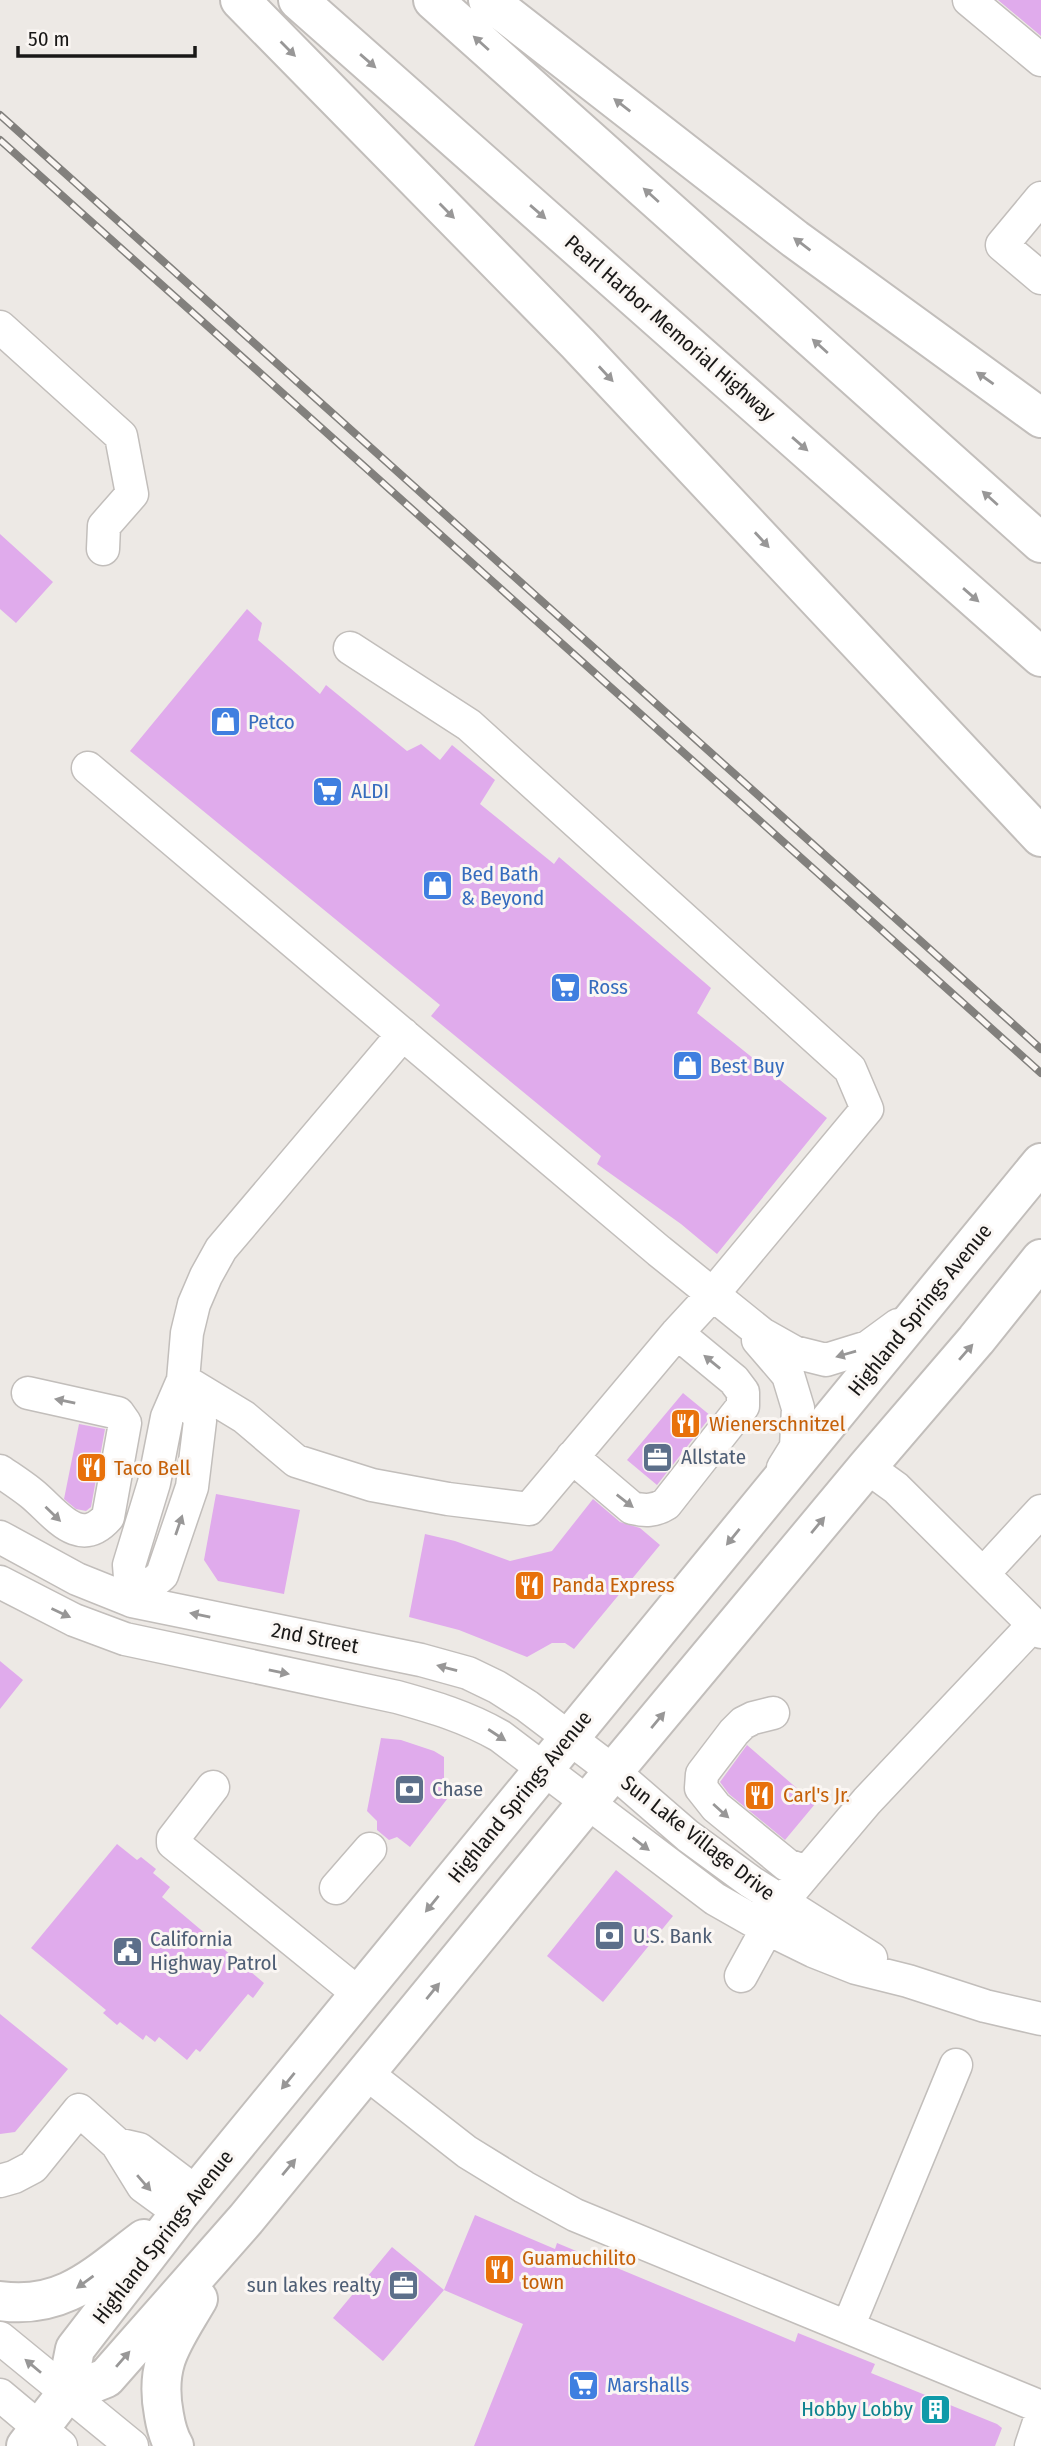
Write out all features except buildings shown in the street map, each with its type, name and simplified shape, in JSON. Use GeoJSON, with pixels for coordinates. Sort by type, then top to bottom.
{"type":"FeatureCollection","features":[{"type":"Feature","properties":{"kind":"main road"},"geometry":{"type":"LineString","coordinates":[[240,0],[578,344],[1041,837]]}},
{"type":"Feature","properties":{"kind":"main road","name":"Pearl Harbor Memorial Highway"},"geometry":{"type":"LineString","coordinates":[[298,0],[1041,657]]}},
{"type":"Feature","properties":{"kind":"main road"},"geometry":{"type":"LineString","coordinates":[[433,0],[1041,543]]}},
{"type":"Feature","properties":{"kind":"main road"},"geometry":{"type":"LineString","coordinates":[[488,0],[795,239],[1041,418]]}},
{"type":"Feature","properties":{"kind":"main road","name":"Highland Springs Avenue"},"geometry":{"type":"LineString","coordinates":[[43,2440],[66,2394],[75,2349],[188,2203],[1041,1163]]}},
{"type":"Feature","properties":{"kind":"main road"},"geometry":{"type":"LineString","coordinates":[[66,2394],[106,2378],[246,2220],[587,1802],[1041,1259]]}},
{"type":"Feature","properties":{"kind":"main road"},"geometry":{"type":"LineString","coordinates":[[0,2301],[37,2302],[71,2292],[188,2203]]}},
{"type":"Feature","properties":{"kind":"main road"},"geometry":{"type":"LineString","coordinates":[[174,2446],[168,2436],[161,2400],[161,2373],[166,2353],[246,2220]]}},
{"type":"Feature","properties":{"kind":"street"},"geometry":{"type":"LineString","coordinates":[[969,0],[1041,60]]}},
{"type":"Feature","properties":{"kind":"street"},"geometry":{"type":"LineString","coordinates":[[1041,198],[1002,245],[1041,278]]}},
{"type":"Feature","properties":{"kind":"street"},"geometry":{"type":"LineString","coordinates":[[0,327],[121,436],[132,494],[104,526],[103,549]]}},
{"type":"Feature","properties":{"kind":"street"},"geometry":{"type":"LineString","coordinates":[[183,1380],[244,1417],[296,1461],[372,1485],[448,1499],[529,1509],[867,1109],[850,1069],[469,724],[350,648]]}},
{"type":"Feature","properties":{"kind":"street"},"geometry":{"type":"LineString","coordinates":[[88,768],[712,1295],[762,1334],[794,1352],[825,1360],[868,1347],[924,1306]]}},
{"type":"Feature","properties":{"kind":"street"},"geometry":{"type":"LineString","coordinates":[[132,1601],[129,1565],[154,1483],[167,1417],[183,1380],[187,1333],[205,1276],[221,1249],[403,1034]]}},
{"type":"Feature","properties":{"kind":"street"},"geometry":{"type":"LineString","coordinates":[[736,1315],[788,1375],[797,1408],[796,1447],[763,1501]]}},
{"type":"Feature","properties":{"kind":"street"},"geometry":{"type":"LineString","coordinates":[[572,1457],[632,1508],[643,1511],[666,1504],[743,1405],[743,1392],[734,1380],[677,1333]]}},
{"type":"Feature","properties":{"kind":"street"},"geometry":{"type":"LineString","coordinates":[[0,1471],[33,1494],[60,1522],[77,1529],[100,1526],[108,1517],[125,1423],[118,1413],[28,1393]]}},
{"type":"Feature","properties":{"kind":"street"},"geometry":{"type":"LineString","coordinates":[[741,1976],[774,1915],[867,1801],[1037,1628],[896,1488],[867,1467]]}},
{"type":"Feature","properties":{"kind":"street"},"geometry":{"type":"LineString","coordinates":[[983,1574],[1041,1511]]}},
{"type":"Feature","properties":{"kind":"street","name":"2nd Street"},"geometry":{"type":"LineString","coordinates":[[0,1537],[77,1579],[132,1601],[378,1651],[468,1673],[507,1693],[614,1772]]}},
{"type":"Feature","properties":{"kind":"street","name":"2nd Street"},"geometry":{"type":"LineString","coordinates":[[0,1582],[74,1620],[125,1639],[428,1705],[480,1725],[499,1736],[587,1802]]}},
{"type":"Feature","properties":{"kind":"street"},"geometry":{"type":"LineString","coordinates":[[774,1713],[743,1723],[734,1732],[702,1774],[701,1788],[716,1807],[787,1866],[807,1872]]}},
{"type":"Feature","properties":{"kind":"street","name":"Sun Lake Village Drive"},"geometry":{"type":"LineString","coordinates":[[614,1772],[774,1915]]}},
{"type":"Feature","properties":{"kind":"street"},"geometry":{"type":"LineString","coordinates":[[213,1787],[173,1839],[173,1843],[359,1994]]}},
{"type":"Feature","properties":{"kind":"street","name":"Sun Lake Village Drive"},"geometry":{"type":"LineString","coordinates":[[587,1802],[715,1899],[774,1915]]}},
{"type":"Feature","properties":{"kind":"street"},"geometry":{"type":"LineString","coordinates":[[336,1888],[370,1849]]}},
{"type":"Feature","properties":{"kind":"street"},"geometry":{"type":"LineString","coordinates":[[774,1915],[813,1951],[856,1968],[908,1981],[985,2006],[1041,2019]]}},
{"type":"Feature","properties":{"kind":"street"},"geometry":{"type":"LineString","coordinates":[[848,2328],[956,2065]]}},
{"type":"Feature","properties":{"kind":"street"},"geometry":{"type":"LineString","coordinates":[[366,2073],[467,2152],[575,2215],[1041,2407]]}},
{"type":"Feature","properties":{"kind":"street"},"geometry":{"type":"LineString","coordinates":[[0,2181],[14,2177],[33,2166],[79,2110],[117,2144],[143,2186],[188,2203]]}},
{"type":"Feature","properties":{"kind":"street"},"geometry":{"type":"LineString","coordinates":[[0,2339],[132,2446]]}},
{"type":"Feature","properties":{"kind":"street"},"geometry":{"type":"LineString","coordinates":[[0,2395],[43,2440]]}},
{"type":"Feature","properties":{"kind":"street"},"geometry":{"type":"LineString","coordinates":[[1031,2446],[1041,2416]]}},
{"type":"Feature","properties":{"kind":"railway"},"geometry":{"type":"LineString","coordinates":[[0,115],[1041,1049]]}},
{"type":"Feature","properties":{"kind":"railway"},"geometry":{"type":"LineString","coordinates":[[0,140],[1041,1073]]}},
{"type":"Feature","properties":{"kind":"place","name":"Petco"},"geometry":{"type":"Point","coordinates":[225,722]}},
{"type":"Feature","properties":{"kind":"place","name":"ALDI"},"geometry":{"type":"Point","coordinates":[328,791]}},
{"type":"Feature","properties":{"kind":"place","name":"Bed Bath & Beyond"},"geometry":{"type":"Point","coordinates":[438,886]}},
{"type":"Feature","properties":{"kind":"place","name":"Ross"},"geometry":{"type":"Point","coordinates":[565,987]}},
{"type":"Feature","properties":{"kind":"place","name":"Best Buy"},"geometry":{"type":"Point","coordinates":[687,1066]}},
{"type":"Feature","properties":{"kind":"place","name":"Wienerschnitzel"},"geometry":{"type":"Point","coordinates":[686,1424]}},
{"type":"Feature","properties":{"kind":"place","name":"Allstate"},"geometry":{"type":"Point","coordinates":[658,1457]}},
{"type":"Feature","properties":{"kind":"place","name":"Taco Bell"},"geometry":{"type":"Point","coordinates":[91,1468]}},
{"type":"Feature","properties":{"kind":"place","name":"Panda Express"},"geometry":{"type":"Point","coordinates":[529,1585]}},
{"type":"Feature","properties":{"kind":"place","name":"Chase"},"geometry":{"type":"Point","coordinates":[409,1789]}},
{"type":"Feature","properties":{"kind":"place","name":"Carl's Jr."},"geometry":{"type":"Point","coordinates":[760,1795]}},
{"type":"Feature","properties":{"kind":"place","name":"U.S. Bank"},"geometry":{"type":"Point","coordinates":[610,1936]}},
{"type":"Feature","properties":{"kind":"place","name":"California Highway Patrol"},"geometry":{"type":"Point","coordinates":[127,1951]}},
{"type":"Feature","properties":{"kind":"place","name":"Guamuchilito town"},"geometry":{"type":"Point","coordinates":[499,2270]}},
{"type":"Feature","properties":{"kind":"place","name":"sun lakes realty"},"geometry":{"type":"Point","coordinates":[404,2285]}},
{"type":"Feature","properties":{"kind":"place","name":"Marshalls"},"geometry":{"type":"Point","coordinates":[584,2385]}},
{"type":"Feature","properties":{"kind":"place","name":"Hobby Lobby"},"geometry":{"type":"Point","coordinates":[936,2409]}}]}
